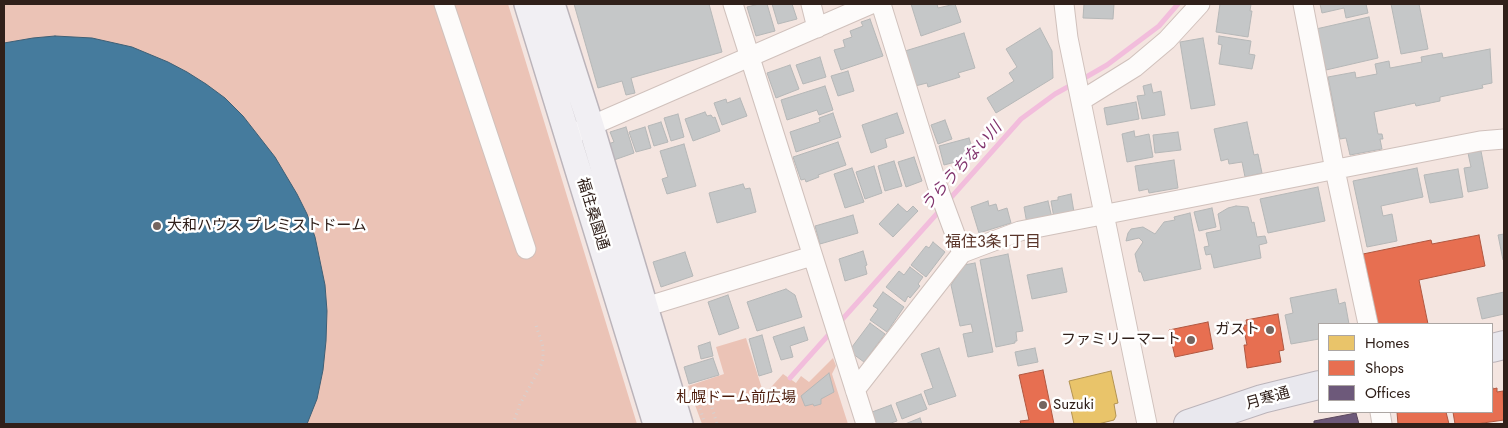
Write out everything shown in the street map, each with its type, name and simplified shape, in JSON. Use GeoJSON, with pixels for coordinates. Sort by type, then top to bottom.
{"type":"FeatureCollection","features":[{"type":"Feature","properties":{"kind":"highway","name":"月寒通"},"geometry":{"type":"LineString","coordinates":[[1188,424],[1262,399],[1318,384]]}},
{"type":"Feature","properties":{"kind":"main road","name":"福住桑園通"},"geometry":{"type":"LineString","coordinates":[[527,4],[656,424]]}},
{"type":"Feature","properties":{"kind":"main road","name":"福住桑園通"},"geometry":{"type":"LineString","coordinates":[[552,4],[591,126],[680,424]]}},
{"type":"Feature","properties":{"kind":"street"},"geometry":{"type":"LineString","coordinates":[[444,4],[526,249]]}},
{"type":"Feature","properties":{"kind":"street"},"geometry":{"type":"LineString","coordinates":[[733,4],[866,424]]}},
{"type":"Feature","properties":{"kind":"street"},"geometry":{"type":"LineString","coordinates":[[811,4],[817,28]]}},
{"type":"Feature","properties":{"kind":"street"},"geometry":{"type":"LineString","coordinates":[[568,135],[871,4]]}},
{"type":"Feature","properties":{"kind":"street"},"geometry":{"type":"LineString","coordinates":[[881,4],[939,191],[962,253]]}},
{"type":"Feature","properties":{"kind":"street"},"geometry":{"type":"LineString","coordinates":[[1064,4],[1068,38],[1147,424]]}},
{"type":"Feature","properties":{"kind":"street"},"geometry":{"type":"LineString","coordinates":[[1081,95],[1135,67],[1167,40],[1200,4]]}},
{"type":"Feature","properties":{"kind":"street"},"geometry":{"type":"LineString","coordinates":[[1303,4],[1335,170],[1368,323]]}},
{"type":"Feature","properties":{"kind":"street"},"geometry":{"type":"LineString","coordinates":[[855,390],[962,253],[1020,231],[1480,141],[1504,139]]}},
{"type":"Feature","properties":{"kind":"street"},"geometry":{"type":"LineString","coordinates":[[645,307],[812,256]]}},
{"type":"Feature","properties":{"kind":"path"},"geometry":{"type":"LineString","coordinates":[[513,424],[520,404],[543,359],[543,347],[535,322]]}},
{"type":"Feature","properties":{"kind":"path"},"geometry":{"type":"LineString","coordinates":[[705,424],[698,402],[709,398],[717,424]]}},
{"type":"Feature","properties":{"kind":"green space"},"geometry":{"type":"Polygon","coordinates":[[[4,4],[508,4],[637,424],[4,424],[4,4]]]}},
{"type":"Feature","properties":{"kind":"green space","name":"札幌ドーム前広場"},"geometry":{"type":"Polygon","coordinates":[[[746,338],[764,395],[783,374],[796,383],[801,376],[809,382],[833,358],[836,366],[832,374],[848,424],[702,424],[688,386],[724,374],[716,347],[746,338]]]}},
{"type":"Feature","properties":{"kind":"building: Homes"},"geometry":{"type":"Polygon","coordinates":[[[1111,371],[1118,403],[1114,404],[1116,416],[1114,420],[1098,424],[1074,424],[1071,410],[1076,409],[1069,381],[1111,371]]]}},
{"type":"Feature","properties":{"kind":"building: Shops"},"geometry":{"type":"Polygon","coordinates":[[[1479,235],[1485,266],[1419,280],[1428,323],[1378,323],[1363,254],[1431,240],[1432,244],[1479,235]]]}},
{"type":"Feature","properties":{"kind":"building: Shops"},"geometry":{"type":"Polygon","coordinates":[[[1278,314],[1284,350],[1279,351],[1281,362],[1247,368],[1244,345],[1247,345],[1243,325],[1247,325],[1246,320],[1278,314]]]}},
{"type":"Feature","properties":{"kind":"building: Shops","name":"ファミリーマート"},"geometry":{"type":"Polygon","coordinates":[[[1208,322],[1213,349],[1175,357],[1169,330],[1208,322]]]}},
{"type":"Feature","properties":{"kind":"building: Shops"},"geometry":{"type":"Polygon","coordinates":[[[1043,370],[1054,424],[1021,424],[1020,421],[1029,420],[1019,375],[1043,370]]]}},
{"type":"Feature","properties":{"kind":"building: Shops"},"geometry":{"type":"Polygon","coordinates":[[[1497,388],[1497,392],[1503,391],[1504,420],[1476,424],[1455,424],[1453,413],[1493,413],[1493,389],[1497,388]]]}},
{"type":"Feature","properties":{"kind":"building: Shops"},"geometry":{"type":"Polygon","coordinates":[[[1397,413],[1446,413],[1449,424],[1398,424],[1397,413]]]}},
{"type":"Feature","properties":{"kind":"building: Offices"},"geometry":{"type":"Polygon","coordinates":[[[1356,413],[1359,424],[1314,424],[1314,421],[1356,413]]]}},
{"type":"Feature","properties":{"kind":"building: Public","name":"大和ハウス プレミストドーム"},"geometry":{"type":"Polygon","coordinates":[[[55,36],[92,38],[132,47],[187,72],[225,98],[243,116],[275,157],[307,214],[315,237],[325,285],[327,311],[323,370],[317,399],[307,424],[4,424],[4,43],[55,36]]]}},
{"type":"Feature","properties":{"kind":"building: Other"},"geometry":{"type":"Polygon","coordinates":[[[574,4],[709,4],[722,52],[631,78],[635,93],[626,95],[622,81],[598,88],[574,4]]]}},
{"type":"Feature","properties":{"kind":"building: Other"},"geometry":{"type":"Polygon","coordinates":[[[767,4],[775,31],[756,36],[747,7],[767,4]]]}},
{"type":"Feature","properties":{"kind":"building: Other"},"geometry":{"type":"Polygon","coordinates":[[[772,4],[792,4],[797,19],[778,24],[772,4]]]}},
{"type":"Feature","properties":{"kind":"building: Other"},"geometry":{"type":"Polygon","coordinates":[[[911,4],[937,4],[938,8],[955,4],[961,22],[921,36],[911,4]]]}},
{"type":"Feature","properties":{"kind":"building: Other"},"geometry":{"type":"Polygon","coordinates":[[[1084,4],[1114,4],[1113,19],[1083,18],[1084,4]]]}},
{"type":"Feature","properties":{"kind":"building: Other"},"geometry":{"type":"Polygon","coordinates":[[[1220,4],[1251,4],[1250,11],[1252,11],[1248,37],[1216,32],[1220,4]]]}},
{"type":"Feature","properties":{"kind":"building: Other"},"geometry":{"type":"Polygon","coordinates":[[[1320,4],[1366,4],[1368,13],[1346,18],[1344,8],[1322,13],[1320,4]]]}},
{"type":"Feature","properties":{"kind":"building: Other"},"geometry":{"type":"Polygon","coordinates":[[[1391,4],[1419,4],[1428,49],[1401,54],[1391,4]]]}},
{"type":"Feature","properties":{"kind":"building: Other"},"geometry":{"type":"Polygon","coordinates":[[[1369,17],[1378,58],[1326,70],[1316,29],[1369,17]]]}},
{"type":"Feature","properties":{"kind":"building: Other"},"geometry":{"type":"Polygon","coordinates":[[[870,19],[883,56],[841,70],[834,50],[845,47],[843,40],[852,37],[850,31],[863,26],[861,22],[870,19]]]}},
{"type":"Feature","properties":{"kind":"building: Other"},"geometry":{"type":"Polygon","coordinates":[[[1040,28],[1052,51],[1053,78],[996,113],[987,98],[1014,81],[1009,73],[1017,67],[1006,49],[1040,28]]]}},
{"type":"Feature","properties":{"kind":"building: Other"},"geometry":{"type":"Polygon","coordinates":[[[964,33],[975,68],[958,73],[960,77],[928,87],[927,83],[915,86],[905,51],[964,33]]]}},
{"type":"Feature","properties":{"kind":"building: Other"},"geometry":{"type":"Polygon","coordinates":[[[1219,36],[1251,41],[1249,54],[1255,55],[1252,69],[1219,64],[1222,45],[1218,44],[1219,36]]]}},
{"type":"Feature","properties":{"kind":"building: Other"},"geometry":{"type":"Polygon","coordinates":[[[1203,38],[1215,105],[1191,109],[1180,42],[1203,38]]]}},
{"type":"Feature","properties":{"kind":"building: Other"},"geometry":{"type":"Polygon","coordinates":[[[1490,49],[1492,83],[1482,85],[1483,88],[1440,97],[1440,101],[1416,106],[1415,103],[1374,112],[1378,134],[1382,134],[1383,139],[1380,139],[1382,149],[1350,155],[1346,138],[1340,139],[1328,77],[1355,72],[1356,78],[1377,74],[1375,64],[1389,61],[1390,68],[1422,62],[1421,57],[1442,53],[1443,58],[1490,49]]]}},
{"type":"Feature","properties":{"kind":"building: Other"},"geometry":{"type":"Polygon","coordinates":[[[820,57],[826,77],[803,84],[796,65],[820,57]]]}},
{"type":"Feature","properties":{"kind":"building: Other"},"geometry":{"type":"Polygon","coordinates":[[[790,65],[799,89],[776,98],[767,73],[790,65]]]}},
{"type":"Feature","properties":{"kind":"building: Other"},"geometry":{"type":"Polygon","coordinates":[[[848,71],[854,91],[838,96],[831,76],[848,71]]]}},
{"type":"Feature","properties":{"kind":"building: Other"},"geometry":{"type":"Polygon","coordinates":[[[1151,84],[1153,93],[1161,91],[1165,115],[1142,119],[1137,96],[1145,95],[1143,86],[1151,84]]]}},
{"type":"Feature","properties":{"kind":"building: Other"},"geometry":{"type":"Polygon","coordinates":[[[825,86],[833,110],[819,115],[817,110],[787,120],[781,100],[825,86]]]}},
{"type":"Feature","properties":{"kind":"building: Other"},"geometry":{"type":"Polygon","coordinates":[[[740,98],[747,116],[722,125],[714,103],[726,99],[727,103],[740,98]]]}},
{"type":"Feature","properties":{"kind":"building: Other"},"geometry":{"type":"Polygon","coordinates":[[[1136,102],[1139,119],[1107,125],[1104,108],[1136,102]]]}},
{"type":"Feature","properties":{"kind":"building: Other"},"geometry":{"type":"Polygon","coordinates":[[[705,112],[707,116],[715,117],[720,131],[693,141],[685,119],[705,112]]]}},
{"type":"Feature","properties":{"kind":"building: Other"},"geometry":{"type":"Polygon","coordinates":[[[833,113],[841,137],[796,152],[790,132],[820,122],[819,118],[833,113]]]}},
{"type":"Feature","properties":{"kind":"building: Other"},"geometry":{"type":"Polygon","coordinates":[[[897,113],[904,133],[885,139],[887,147],[871,153],[862,125],[897,113]]]}},
{"type":"Feature","properties":{"kind":"building: Other"},"geometry":{"type":"Polygon","coordinates":[[[678,114],[684,137],[671,141],[664,118],[678,114]]]}},
{"type":"Feature","properties":{"kind":"building: Other"},"geometry":{"type":"Polygon","coordinates":[[[945,120],[952,139],[938,144],[931,125],[945,120]]]}},
{"type":"Feature","properties":{"kind":"building: Other"},"geometry":{"type":"Polygon","coordinates":[[[661,122],[668,142],[654,146],[648,126],[661,122]]]}},
{"type":"Feature","properties":{"kind":"building: Other"},"geometry":{"type":"Polygon","coordinates":[[[1247,122],[1254,155],[1258,154],[1262,173],[1245,177],[1242,162],[1229,164],[1228,159],[1221,161],[1214,129],[1247,122]]]}},
{"type":"Feature","properties":{"kind":"building: Other"},"geometry":{"type":"Polygon","coordinates":[[[626,127],[634,153],[614,160],[608,144],[614,142],[610,132],[626,127]]]}},
{"type":"Feature","properties":{"kind":"building: Other"},"geometry":{"type":"Polygon","coordinates":[[[645,127],[651,148],[636,152],[629,132],[645,127]]]}},
{"type":"Feature","properties":{"kind":"building: Other"},"geometry":{"type":"Polygon","coordinates":[[[1134,131],[1135,137],[1149,134],[1153,157],[1127,162],[1122,134],[1134,131]]]}},
{"type":"Feature","properties":{"kind":"building: Other"},"geometry":{"type":"Polygon","coordinates":[[[1178,132],[1181,150],[1155,153],[1153,135],[1178,132]]]}},
{"type":"Feature","properties":{"kind":"building: Other"},"geometry":{"type":"Polygon","coordinates":[[[969,138],[975,157],[944,165],[939,146],[969,138]]]}},
{"type":"Feature","properties":{"kind":"building: Other"},"geometry":{"type":"Polygon","coordinates":[[[838,142],[846,165],[818,175],[819,177],[806,182],[805,179],[801,180],[793,157],[838,142]]]}},
{"type":"Feature","properties":{"kind":"building: Other"},"geometry":{"type":"Polygon","coordinates":[[[684,144],[696,186],[667,194],[662,179],[668,177],[660,151],[684,144]]]}},
{"type":"Feature","properties":{"kind":"building: Other"},"geometry":{"type":"Polygon","coordinates":[[[1481,151],[1488,188],[1468,192],[1464,168],[1471,167],[1468,153],[1481,151]]]}},
{"type":"Feature","properties":{"kind":"building: Other"},"geometry":{"type":"Polygon","coordinates":[[[914,157],[922,181],[906,187],[898,162],[914,157]]]}},
{"type":"Feature","properties":{"kind":"building: Other"},"geometry":{"type":"Polygon","coordinates":[[[1174,160],[1178,188],[1149,193],[1148,189],[1139,191],[1135,166],[1174,160]]]}},
{"type":"Feature","properties":{"kind":"building: Other"},"geometry":{"type":"Polygon","coordinates":[[[894,161],[902,186],[885,191],[878,166],[894,161]]]}},
{"type":"Feature","properties":{"kind":"building: Other"},"geometry":{"type":"Polygon","coordinates":[[[874,166],[882,193],[865,199],[856,172],[874,166]]]}},
{"type":"Feature","properties":{"kind":"building: Other"},"geometry":{"type":"Polygon","coordinates":[[[852,168],[864,202],[845,208],[834,174],[852,168]]]}},
{"type":"Feature","properties":{"kind":"building: Other"},"geometry":{"type":"Polygon","coordinates":[[[1417,168],[1423,197],[1381,206],[1383,216],[1392,214],[1397,241],[1367,247],[1353,181],[1417,168]]]}},
{"type":"Feature","properties":{"kind":"building: Other"},"geometry":{"type":"Polygon","coordinates":[[[1458,169],[1463,197],[1430,203],[1424,175],[1458,169]]]}},
{"type":"Feature","properties":{"kind":"building: Other"},"geometry":{"type":"Polygon","coordinates":[[[743,184],[745,189],[750,188],[756,212],[717,223],[709,193],[743,184]]]}},
{"type":"Feature","properties":{"kind":"building: Other"},"geometry":{"type":"Polygon","coordinates":[[[1318,187],[1325,221],[1268,233],[1260,199],[1318,187]]]}},
{"type":"Feature","properties":{"kind":"building: Other"},"geometry":{"type":"Polygon","coordinates":[[[1071,194],[1074,212],[1054,218],[1051,201],[1071,194]]]}},
{"type":"Feature","properties":{"kind":"building: Other"},"geometry":{"type":"Polygon","coordinates":[[[988,201],[989,206],[996,204],[998,211],[1007,208],[1011,223],[979,233],[971,207],[988,201]]]}},
{"type":"Feature","properties":{"kind":"building: Other"},"geometry":{"type":"Polygon","coordinates":[[[1048,201],[1052,218],[1027,224],[1024,207],[1048,201]]]}},
{"type":"Feature","properties":{"kind":"building: Other"},"geometry":{"type":"Polygon","coordinates":[[[898,204],[907,212],[913,206],[918,211],[893,237],[879,224],[898,204]]]}},
{"type":"Feature","properties":{"kind":"building: Other"},"geometry":{"type":"Polygon","coordinates":[[[1236,206],[1248,207],[1257,237],[1265,236],[1267,243],[1259,245],[1261,258],[1214,268],[1211,254],[1206,255],[1204,247],[1209,246],[1206,233],[1221,230],[1218,214],[1236,206]]]}},
{"type":"Feature","properties":{"kind":"building: Other"},"geometry":{"type":"Polygon","coordinates":[[[1212,208],[1216,227],[1199,231],[1194,212],[1212,208]]]}},
{"type":"Feature","properties":{"kind":"building: Other"},"geometry":{"type":"Polygon","coordinates":[[[1190,213],[1201,269],[1144,281],[1141,272],[1139,272],[1135,254],[1143,242],[1139,238],[1126,241],[1128,233],[1131,229],[1143,227],[1155,234],[1164,222],[1175,220],[1174,217],[1190,213]]]}},
{"type":"Feature","properties":{"kind":"building: Other"},"geometry":{"type":"Polygon","coordinates":[[[853,215],[858,233],[820,244],[815,226],[853,215]]]}},
{"type":"Feature","properties":{"kind":"building: Other"},"geometry":{"type":"Polygon","coordinates":[[[1504,234],[1504,260],[1503,260],[1498,235],[1504,234]]]}},
{"type":"Feature","properties":{"kind":"building: Other"},"geometry":{"type":"Polygon","coordinates":[[[933,242],[945,252],[926,277],[911,265],[926,246],[929,248],[933,242]]]}},
{"type":"Feature","properties":{"kind":"building: Other"},"geometry":{"type":"Polygon","coordinates":[[[863,251],[867,265],[865,266],[867,274],[845,281],[839,259],[863,251]]]}},
{"type":"Feature","properties":{"kind":"building: Other"},"geometry":{"type":"Polygon","coordinates":[[[685,252],[693,276],[661,287],[653,262],[685,252]]]}},
{"type":"Feature","properties":{"kind":"building: Other"},"geometry":{"type":"Polygon","coordinates":[[[1008,254],[1023,331],[1016,332],[1017,341],[1015,343],[996,347],[980,260],[1008,254]]]}},
{"type":"Feature","properties":{"kind":"building: Other"},"geometry":{"type":"Polygon","coordinates":[[[975,263],[993,352],[968,357],[963,334],[973,332],[971,324],[960,326],[951,285],[964,265],[975,263]]]}},
{"type":"Feature","properties":{"kind":"building: Other"},"geometry":{"type":"Polygon","coordinates":[[[910,267],[923,277],[918,284],[920,286],[910,298],[908,296],[905,302],[886,287],[899,271],[904,275],[910,267]]]}},
{"type":"Feature","properties":{"kind":"building: Other"},"geometry":{"type":"Polygon","coordinates":[[[1062,268],[1067,292],[1032,299],[1027,275],[1062,268]]]}},
{"type":"Feature","properties":{"kind":"building: Other"},"geometry":{"type":"Polygon","coordinates":[[[786,289],[795,295],[802,317],[757,331],[747,302],[786,289]]]}},
{"type":"Feature","properties":{"kind":"building: Other"},"geometry":{"type":"Polygon","coordinates":[[[1336,289],[1339,304],[1345,302],[1349,323],[1318,323],[1318,339],[1291,344],[1285,315],[1293,313],[1290,298],[1336,289]]]}},
{"type":"Feature","properties":{"kind":"building: Other"},"geometry":{"type":"Polygon","coordinates":[[[883,292],[904,307],[887,332],[870,320],[878,309],[873,306],[883,292]]]}},
{"type":"Feature","properties":{"kind":"building: Other"},"geometry":{"type":"Polygon","coordinates":[[[1504,292],[1504,314],[1482,319],[1477,298],[1504,292]]]}},
{"type":"Feature","properties":{"kind":"building: Other"},"geometry":{"type":"Polygon","coordinates":[[[728,295],[739,328],[719,335],[708,302],[728,295]]]}},
{"type":"Feature","properties":{"kind":"building: Other"},"geometry":{"type":"Polygon","coordinates":[[[870,323],[885,334],[864,362],[849,351],[870,323]]]}},
{"type":"Feature","properties":{"kind":"building: Other"},"geometry":{"type":"Polygon","coordinates":[[[804,327],[808,340],[790,346],[793,357],[781,360],[773,337],[804,327]]]}},
{"type":"Feature","properties":{"kind":"building: Other"},"geometry":{"type":"Polygon","coordinates":[[[762,335],[772,372],[759,376],[749,339],[762,335]]]}},
{"type":"Feature","properties":{"kind":"building: Other"},"geometry":{"type":"Polygon","coordinates":[[[710,342],[713,356],[701,359],[698,346],[710,342]]]}},
{"type":"Feature","properties":{"kind":"building: Other"},"geometry":{"type":"Polygon","coordinates":[[[939,348],[956,396],[929,405],[924,391],[933,388],[921,354],[939,348]]]}},
{"type":"Feature","properties":{"kind":"building: Other"},"geometry":{"type":"Polygon","coordinates":[[[1035,348],[1038,362],[1018,366],[1015,352],[1035,348]]]}},
{"type":"Feature","properties":{"kind":"building: Other"},"geometry":{"type":"Polygon","coordinates":[[[713,358],[719,375],[689,384],[684,367],[713,358]]]}},
{"type":"Feature","properties":{"kind":"building: Other"},"geometry":{"type":"Polygon","coordinates":[[[829,373],[834,392],[821,399],[821,404],[805,406],[801,396],[829,373]]]}},
{"type":"Feature","properties":{"kind":"building: Other"},"geometry":{"type":"Polygon","coordinates":[[[921,394],[927,409],[902,419],[896,403],[921,394]]]}},
{"type":"Feature","properties":{"kind":"building: Other"},"geometry":{"type":"Polygon","coordinates":[[[891,405],[897,421],[888,424],[876,424],[872,412],[891,405]]]}},
{"type":"Feature","properties":{"kind":"building: Other"},"geometry":{"type":"Polygon","coordinates":[[[920,418],[922,424],[905,424],[920,418]]]}},
{"type":"Feature","properties":{"kind":"waterway","name":"うらうちない川"},"geometry":{"type":"LineString","coordinates":[[1081,80],[1107,65],[1159,26],[1178,4]]}},
{"type":"Feature","properties":{"kind":"waterway","name":"うらうちない川"},"geometry":{"type":"LineString","coordinates":[[947,202],[1021,119],[1055,94],[1073,84]]}},
{"type":"Feature","properties":{"kind":"waterway","name":"うらうちない川"},"geometry":{"type":"LineString","coordinates":[[839,323],[942,208]]}},
{"type":"Feature","properties":{"kind":"waterway","name":"うらうちない川"},"geometry":{"type":"LineString","coordinates":[[790,378],[832,331]]}},
{"type":"Feature","properties":{"kind":"place","name":"大和ハウス プレミストドーム"},"geometry":{"type":"Point","coordinates":[157,226]}},
{"type":"Feature","properties":{"kind":"place","name":"ガスト"},"geometry":{"type":"Point","coordinates":[1270,330]}},
{"type":"Feature","properties":{"kind":"place","name":"ファミリーマート"},"geometry":{"type":"Point","coordinates":[1191,340]}},
{"type":"Feature","properties":{"kind":"place","name":"Suzuki"},"geometry":{"type":"Point","coordinates":[1043,405]}},
{"type":"Feature","properties":{"kind":"district","name":"福住3条1丁目"},"geometry":{"type":"Point","coordinates":[993,243]}}]}
